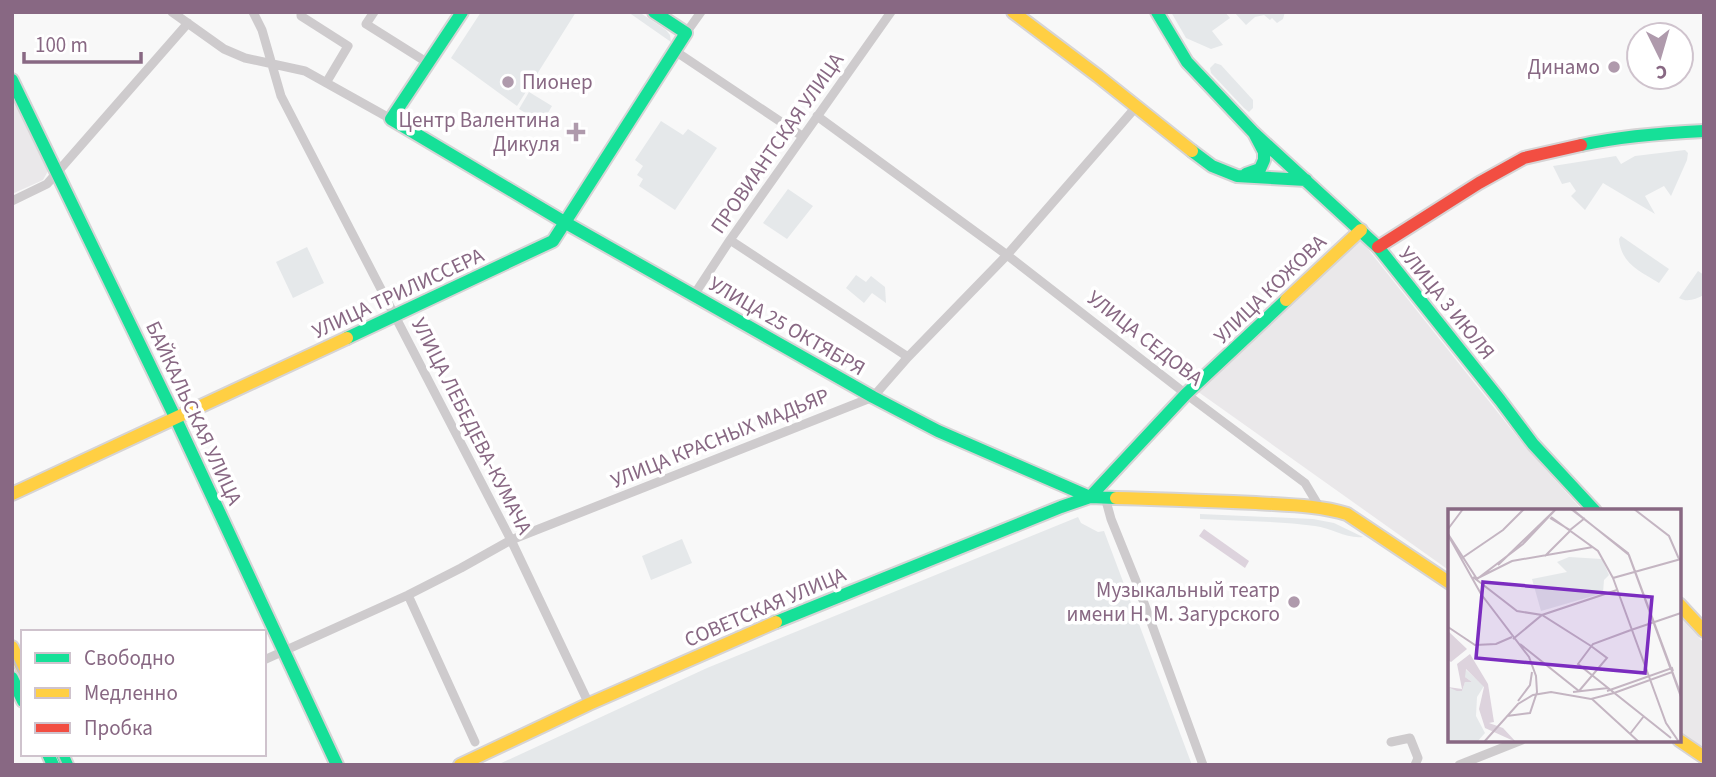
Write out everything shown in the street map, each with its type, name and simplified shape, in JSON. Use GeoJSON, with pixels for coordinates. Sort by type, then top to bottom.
{"type":"FeatureCollection","features":[{"type":"Feature","properties":{"kind":"main road"},"geometry":{"type":"LineString","coordinates":[[391,119],[462,12]]}},
{"type":"Feature","properties":{"kind":"main road"},"geometry":{"type":"LineString","coordinates":[[654,12],[686,33]]}},
{"type":"Feature","properties":{"kind":"main road"},"geometry":{"type":"LineString","coordinates":[[1013,12],[1212,166],[1228,174],[1306,180]]}},
{"type":"Feature","properties":{"kind":"main road","name":"УЛИЦА 3 ИЮЛЯ"},"geometry":{"type":"LineString","coordinates":[[1157,12],[1187,62],[1213,91],[1254,133],[1378,247],[1533,444],[1593,509]]}},
{"type":"Feature","properties":{"kind":"main road","name":"УЛИЦА ТРИЛИССЕРА"},"geometry":{"type":"LineString","coordinates":[[12,494],[553,241],[686,33]]}},
{"type":"Feature","properties":{"kind":"main road","name":"БАЙКАЛЬСКАЯ УЛИЦА"},"geometry":{"type":"LineString","coordinates":[[12,79],[175,417],[337,765]]}},
{"type":"Feature","properties":{"kind":"main road","name":"УЛИЦА 25 ОКТЯБРЯ"},"geometry":{"type":"LineString","coordinates":[[391,119],[514,185],[566,223],[873,397],[938,431],[1090,498],[1320,508]]}},
{"type":"Feature","properties":{"kind":"main road"},"geometry":{"type":"LineString","coordinates":[[1378,247],[1524,158],[1609,139],[1704,131]]}},
{"type":"Feature","properties":{"kind":"main road"},"geometry":{"type":"LineString","coordinates":[[1228,174],[1251,173],[1263,165],[1264,152],[1254,133]]}},
{"type":"Feature","properties":{"kind":"main road","name":"УЛИЦА КОЖОВА"},"geometry":{"type":"LineString","coordinates":[[1090,498],[1186,394],[1361,230]]}},
{"type":"Feature","properties":{"kind":"main road","name":"СОВЕТСКАЯ УЛИЦА"},"geometry":{"type":"LineString","coordinates":[[460,765],[743,636],[1048,512],[1090,498]]}},
{"type":"Feature","properties":{"kind":"main road"},"geometry":{"type":"LineString","coordinates":[[1320,508],[1347,514],[1448,582]]}},
{"type":"Feature","properties":{"kind":"main road"},"geometry":{"type":"LineString","coordinates":[[1681,606],[1704,631]]}},
{"type":"Feature","properties":{"kind":"main road"},"geometry":{"type":"LineString","coordinates":[[12,647],[21,665]]}},
{"type":"Feature","properties":{"kind":"main road"},"geometry":{"type":"LineString","coordinates":[[12,678],[21,697]]}},
{"type":"Feature","properties":{"kind":"main road"},"geometry":{"type":"LineString","coordinates":[[1681,741],[1704,757]]}},
{"type":"Feature","properties":{"kind":"street","name":"УЛИЦА 25 ОКТЯБРЯ"},"geometry":{"type":"LineString","coordinates":[[172,12],[224,49],[245,58],[305,71],[391,119]]}},
{"type":"Feature","properties":{"kind":"street","name":"УЛИЦА ЛЕБЕДЕВА-КУМАЧА"},"geometry":{"type":"LineString","coordinates":[[253,12],[262,30],[281,96],[511,540],[590,704]]}},
{"type":"Feature","properties":{"kind":"street"},"geometry":{"type":"LineString","coordinates":[[300,12],[301,16],[348,46],[326,83]]}},
{"type":"Feature","properties":{"kind":"street"},"geometry":{"type":"LineString","coordinates":[[374,12],[366,24],[428,63]]}},
{"type":"Feature","properties":{"kind":"street","name":"УЛИЦА ТРИЛИССЕРА"},"geometry":{"type":"LineString","coordinates":[[686,33],[701,12]]}},
{"type":"Feature","properties":{"kind":"street","name":"ПРОВИАНТСКАЯ УЛИЦА"},"geometry":{"type":"LineString","coordinates":[[694,295],[891,12]]}},
{"type":"Feature","properties":{"kind":"street"},"geometry":{"type":"LineString","coordinates":[[12,201],[47,184],[188,23]]}},
{"type":"Feature","properties":{"kind":"street"},"geometry":{"type":"LineString","coordinates":[[674,51],[803,136]]}},
{"type":"Feature","properties":{"kind":"street","name":"УЛИЦА КРАСНЫХ МАДЬЯР"},"geometry":{"type":"LineString","coordinates":[[266,659],[408,595],[511,540],[873,397],[1007,255],[1136,107]]}},
{"type":"Feature","properties":{"kind":"street","name":"УЛИЦА СЕДОВА"},"geometry":{"type":"LineString","coordinates":[[817,116],[1007,255],[1186,394],[1305,482],[1320,508]]}},
{"type":"Feature","properties":{"kind":"street"},"geometry":{"type":"LineString","coordinates":[[730,240],[908,357]]}},
{"type":"Feature","properties":{"kind":"street"},"geometry":{"type":"LineString","coordinates":[[1105,497],[1203,765]]}},
{"type":"Feature","properties":{"kind":"street"},"geometry":{"type":"LineString","coordinates":[[408,595],[475,742]]}},
{"type":"Feature","properties":{"kind":"street"},"geometry":{"type":"LineString","coordinates":[[1391,742],[1410,738],[1418,758],[1415,765]]}},
{"type":"Feature","properties":{"kind":"street"},"geometry":{"type":"LineString","coordinates":[[1459,765],[1517,742]]}},
{"type":"Feature","properties":{"kind":"shaded area","name":"Пионер"},"geometry":{"type":"Polygon","coordinates":[[[481,12],[576,12],[517,106],[451,58],[481,12]]]}},
{"type":"Feature","properties":{"kind":"shaded area"},"geometry":{"type":"Polygon","coordinates":[[[628,12],[639,12],[666,30],[671,42],[628,12]]]}},
{"type":"Feature","properties":{"kind":"shaded area"},"geometry":{"type":"Polygon","coordinates":[[[1171,12],[1225,12],[1230,18],[1212,31],[1223,45],[1211,49],[1186,38],[1171,12]]]}},
{"type":"Feature","properties":{"kind":"shaded area"},"geometry":{"type":"Polygon","coordinates":[[[1234,12],[1285,12],[1283,19],[1277,23],[1264,15],[1255,17],[1246,25],[1234,12]]]}},
{"type":"Feature","properties":{"kind":"shaded area"},"geometry":{"type":"Polygon","coordinates":[[[1215,63],[1221,65],[1253,100],[1253,108],[1249,112],[1211,73],[1210,68],[1215,63]]]}},
{"type":"Feature","properties":{"kind":"shaded area"},"geometry":{"type":"Polygon","coordinates":[[[529,92],[552,106],[542,123],[519,109],[529,92]]]}},
{"type":"Feature","properties":{"kind":"shaded area"},"geometry":{"type":"Polygon","coordinates":[[[12,97],[48,171],[43,180],[12,194],[12,97]]]}},
{"type":"Feature","properties":{"kind":"shaded area"},"geometry":{"type":"Polygon","coordinates":[[[661,121],[683,135],[688,129],[717,148],[675,210],[639,186],[643,179],[637,175],[643,166],[635,160],[661,121]]]}},
{"type":"Feature","properties":{"kind":"shaded area"},"geometry":{"type":"Polygon","coordinates":[[[1685,150],[1688,153],[1687,160],[1671,196],[1664,186],[1645,196],[1655,214],[1603,183],[1585,210],[1571,196],[1576,191],[1570,182],[1562,184],[1553,166],[1616,156],[1621,164],[1635,156],[1685,150]]]}},
{"type":"Feature","properties":{"kind":"shaded area"},"geometry":{"type":"Polygon","coordinates":[[[788,189],[813,206],[787,239],[763,223],[788,189]]]}},
{"type":"Feature","properties":{"kind":"shaded area"},"geometry":{"type":"Polygon","coordinates":[[[1621,236],[1669,269],[1659,283],[1623,255],[1619,239],[1621,236]]]}},
{"type":"Feature","properties":{"kind":"shaded area"},"geometry":{"type":"Polygon","coordinates":[[[1360,239],[1527,449],[1581,509],[1448,509],[1448,570],[1197,391],[1360,239]]]}},
{"type":"Feature","properties":{"kind":"shaded area"},"geometry":{"type":"Polygon","coordinates":[[[307,247],[324,283],[293,298],[276,262],[307,247]]]}},
{"type":"Feature","properties":{"kind":"shaded area"},"geometry":{"type":"Polygon","coordinates":[[[1698,271],[1704,275],[1704,295],[1688,300],[1679,298],[1698,271]]]}},
{"type":"Feature","properties":{"kind":"shaded area"},"geometry":{"type":"Polygon","coordinates":[[[856,275],[866,282],[871,276],[885,287],[886,303],[872,293],[864,303],[846,288],[856,275]]]}},
{"type":"Feature","properties":{"kind":"shaded area"},"geometry":{"type":"Polygon","coordinates":[[[1200,514],[1313,519],[1334,523],[1363,537],[1301,524],[1200,519],[1200,514]]]}},
{"type":"Feature","properties":{"kind":"shaded area"},"geometry":{"type":"Polygon","coordinates":[[[1078,517],[1081,523],[1098,532],[1104,531],[1192,765],[497,765],[707,668],[1078,517]]]}},
{"type":"Feature","properties":{"kind":"shaded area"},"geometry":{"type":"Polygon","coordinates":[[[1204,529],[1249,561],[1245,568],[1199,536],[1204,529]]]}},
{"type":"Feature","properties":{"kind":"shaded area"},"geometry":{"type":"Polygon","coordinates":[[[682,539],[692,563],[651,580],[642,556],[682,539]]]}},
{"type":"Feature","properties":{"kind":"shaded area"},"geometry":{"type":"Polygon","coordinates":[[[1681,618],[1704,643],[1704,749],[1681,733],[1681,618]]]}},
{"type":"Feature","properties":{"kind":"tram line"},"geometry":{"type":"LineString","coordinates":[[12,657],[21,676]]}},
{"type":"Feature","properties":{"kind":"tram line"},"geometry":{"type":"LineString","coordinates":[[58,756],[62,765]]}},
{"type":"Feature","properties":{"kind":"traffic: fast"},"geometry":{"type":"LineString","coordinates":[[462,12],[391,119],[566,223],[938,431],[1090,497],[1116,498]]}},
{"type":"Feature","properties":{"kind":"traffic: fast"},"geometry":{"type":"LineString","coordinates":[[347,338],[553,241],[686,33],[654,12]]}},
{"type":"Feature","properties":{"kind":"traffic: fast"},"geometry":{"type":"LineString","coordinates":[[1157,12],[1187,62],[1254,133],[1264,152],[1264,160],[1260,169],[1246,174]]}},
{"type":"Feature","properties":{"kind":"traffic: fast"},"geometry":{"type":"LineString","coordinates":[[12,80],[175,417],[337,765]]}},
{"type":"Feature","properties":{"kind":"traffic: fast"},"geometry":{"type":"LineString","coordinates":[[1581,145],[1642,135],[1704,131]]}},
{"type":"Feature","properties":{"kind":"traffic: fast"},"geometry":{"type":"LineString","coordinates":[[1254,133],[1378,247],[1533,444],[1593,509]]}},
{"type":"Feature","properties":{"kind":"traffic: fast"},"geometry":{"type":"LineString","coordinates":[[1192,151],[1212,166],[1237,176],[1306,180]]}},
{"type":"Feature","properties":{"kind":"traffic: fast"},"geometry":{"type":"LineString","coordinates":[[776,622],[1090,497],[1186,394],[1286,300]]}},
{"type":"Feature","properties":{"kind":"traffic: fast"},"geometry":{"type":"LineString","coordinates":[[12,678],[21,697]]}},
{"type":"Feature","properties":{"kind":"traffic: fast"},"geometry":{"type":"LineString","coordinates":[[49,756],[53,765]]}},
{"type":"Feature","properties":{"kind":"traffic: fast"},"geometry":{"type":"LineString","coordinates":[[63,756],[67,765]]}},
{"type":"Feature","properties":{"kind":"traffic: slow"},"geometry":{"type":"LineString","coordinates":[[1013,12],[1192,151]]}},
{"type":"Feature","properties":{"kind":"traffic: slow"},"geometry":{"type":"LineString","coordinates":[[1286,300],[1361,230]]}},
{"type":"Feature","properties":{"kind":"traffic: slow"},"geometry":{"type":"LineString","coordinates":[[12,494],[347,338]]}},
{"type":"Feature","properties":{"kind":"traffic: slow"},"geometry":{"type":"LineString","coordinates":[[1116,498],[1279,504],[1336,511],[1347,514],[1448,582]]}},
{"type":"Feature","properties":{"kind":"traffic: slow"},"geometry":{"type":"LineString","coordinates":[[1681,606],[1704,631]]}},
{"type":"Feature","properties":{"kind":"traffic: slow"},"geometry":{"type":"LineString","coordinates":[[460,765],[589,704],[776,622]]}},
{"type":"Feature","properties":{"kind":"traffic: slow"},"geometry":{"type":"LineString","coordinates":[[12,647],[21,665]]}},
{"type":"Feature","properties":{"kind":"traffic: slow"},"geometry":{"type":"LineString","coordinates":[[1681,741],[1704,757]]}},
{"type":"Feature","properties":{"kind":"traffic: jam"},"geometry":{"type":"LineString","coordinates":[[1378,247],[1524,158],[1581,145]]}},
{"type":"Feature","properties":{"kind":"place","name":"Динамо"},"geometry":{"type":"Point","coordinates":[1614,67]}},
{"type":"Feature","properties":{"kind":"place","name":"Пионер"},"geometry":{"type":"Point","coordinates":[508,82]}},
{"type":"Feature","properties":{"kind":"place","name":"Центр Валентина Дикуля"},"geometry":{"type":"Point","coordinates":[576,132]}},
{"type":"Feature","properties":{"kind":"place","name":"Музыкальный театр имени Н. М. Загурского"},"geometry":{"type":"Point","coordinates":[1294,602]}}]}
